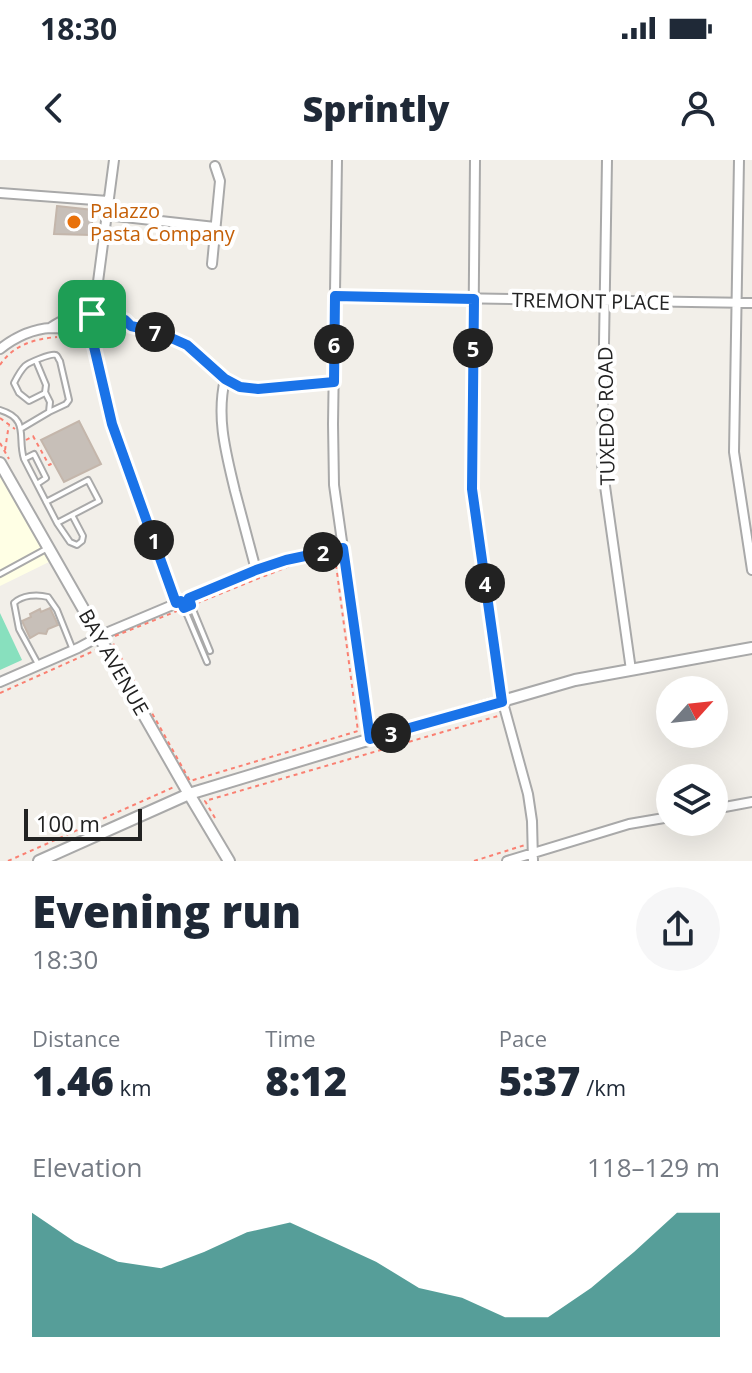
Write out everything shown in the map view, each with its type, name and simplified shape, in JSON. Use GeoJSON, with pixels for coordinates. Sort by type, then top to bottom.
{"type":"FeatureCollection","features":[{"type":"Feature","properties":{"kind":"street"},"geometry":{"type":"LineString","coordinates":[[114,160],[92,314],[92,338],[112,424],[184,603]]}},
{"type":"Feature","properties":{"kind":"street"},"geometry":{"type":"LineString","coordinates":[[337,160],[334,485],[370,739]]}},
{"type":"Feature","properties":{"kind":"street"},"geometry":{"type":"LineString","coordinates":[[475,160],[472,489],[502,702],[528,794],[533,857]]}},
{"type":"Feature","properties":{"kind":"street","name":"TUXEDO ROAD"},"geometry":{"type":"LineString","coordinates":[[607,160],[602,465],[631,670]]}},
{"type":"Feature","properties":{"kind":"street"},"geometry":{"type":"LineString","coordinates":[[739,160],[734,452],[747,503],[752,570]]}},
{"type":"Feature","properties":{"kind":"street"},"geometry":{"type":"LineString","coordinates":[[212,264],[220,181],[215,166]]}},
{"type":"Feature","properties":{"kind":"street"},"geometry":{"type":"LineString","coordinates":[[0,193],[108,201]]}},
{"type":"Feature","properties":{"kind":"street"},"geometry":{"type":"LineString","coordinates":[[106,215],[215,227]]}},
{"type":"Feature","properties":{"kind":"street","name":"TREMONT PLACE"},"geometry":{"type":"LineString","coordinates":[[335,296],[752,303]]}},
{"type":"Feature","properties":{"kind":"street"},"geometry":{"type":"LineString","coordinates":[[0,349],[23,335],[92,314],[125,320],[131,326]]}},
{"type":"Feature","properties":{"kind":"street"},"geometry":{"type":"LineString","coordinates":[[49,328],[131,326],[158,332],[187,345],[225,379],[249,389],[334,382]]}},
{"type":"Feature","properties":{"kind":"street"},"geometry":{"type":"LineString","coordinates":[[225,379],[220,416],[223,441],[256,570]]}},
{"type":"Feature","properties":{"kind":"street","name":"BAY AVENUE"},"geometry":{"type":"LineString","coordinates":[[0,463],[229,861]]}},
{"type":"Feature","properties":{"kind":"street"},"geometry":{"type":"LineString","coordinates":[[0,682],[256,570],[343,548]]}},
{"type":"Feature","properties":{"kind":"street"},"geometry":{"type":"LineString","coordinates":[[39,861],[189,794],[370,739],[575,680],[752,648]]}},
{"type":"Feature","properties":{"kind":"street"},"geometry":{"type":"LineString","coordinates":[[728,806],[752,802]]}},
{"type":"Feature","properties":{"kind":"street"},"geometry":{"type":"LineString","coordinates":[[507,861],[533,857],[629,824],[656,819]]}},
{"type":"Feature","properties":{"kind":"lane"},"geometry":{"type":"LineString","coordinates":[[19,430],[69,400],[60,361],[54,354],[25,366],[14,383],[19,393],[29,401],[45,392]]}},
{"type":"Feature","properties":{"kind":"lane"},"geometry":{"type":"LineString","coordinates":[[36,361],[46,385],[49,412]]}},
{"type":"Feature","properties":{"kind":"lane"},"geometry":{"type":"LineString","coordinates":[[0,410],[17,418],[24,459],[57,523],[70,542],[77,545],[83,536],[72,515]]}},
{"type":"Feature","properties":{"kind":"lane"},"geometry":{"type":"LineString","coordinates":[[24,459],[34,454],[46,478],[37,484]]}},
{"type":"Feature","properties":{"kind":"lane"},"geometry":{"type":"LineString","coordinates":[[46,502],[88,480],[99,501],[57,523]]}},
{"type":"Feature","properties":{"kind":"lane"},"geometry":{"type":"LineString","coordinates":[[0,574],[49,548]]}},
{"type":"Feature","properties":{"kind":"lane"},"geometry":{"type":"LineString","coordinates":[[39,665],[19,629],[14,603],[19,598],[48,597],[57,610],[73,650]]}},
{"type":"Feature","properties":{"kind":"lane"},"geometry":{"type":"LineString","coordinates":[[184,603],[210,651]]}},
{"type":"Feature","properties":{"kind":"lane"},"geometry":{"type":"LineString","coordinates":[[184,603],[207,662]]}},
{"type":"Feature","properties":{"kind":"path"},"geometry":{"type":"LineString","coordinates":[[0,365],[6,355],[23,345],[68,335]]}},
{"type":"Feature","properties":{"kind":"path"},"geometry":{"type":"LineString","coordinates":[[0,418],[19,430]]}},
{"type":"Feature","properties":{"kind":"path"},"geometry":{"type":"LineString","coordinates":[[5,452],[9,424]]}},
{"type":"Feature","properties":{"kind":"path"},"geometry":{"type":"LineString","coordinates":[[25,439],[33,436],[49,465],[53,463]]}},
{"type":"Feature","properties":{"kind":"path"},"geometry":{"type":"LineString","coordinates":[[335,557],[358,731],[190,781],[110,638],[184,603],[292,565],[335,557]]}},
{"type":"Feature","properties":{"kind":"path"},"geometry":{"type":"LineString","coordinates":[[0,693],[97,649]]}},
{"type":"Feature","properties":{"kind":"path"},"geometry":{"type":"LineString","coordinates":[[219,825],[205,801],[498,714]]}},
{"type":"Feature","properties":{"kind":"path"},"geometry":{"type":"LineString","coordinates":[[8,861],[174,788]]}},
{"type":"Feature","properties":{"kind":"path"},"geometry":{"type":"LineString","coordinates":[[474,861],[527,845]]}},
{"type":"Feature","properties":{"kind":"shaded area"},"geometry":{"type":"Polygon","coordinates":[[[0,474],[49,562],[0,586],[0,474]]]}},
{"type":"Feature","properties":{"kind":"green space"},"geometry":{"type":"Polygon","coordinates":[[[0,613],[22,660],[0,670],[0,613]]]}},
{"type":"Feature","properties":{"kind":"building","name":"Palazzo Pasta Company"},"geometry":{"type":"Polygon","coordinates":[[[57,206],[93,210],[91,235],[54,234],[57,206]]]}},
{"type":"Feature","properties":{"kind":"building"},"geometry":{"type":"Polygon","coordinates":[[[79,421],[101,464],[64,482],[41,440],[79,421]]]}},
{"type":"Feature","properties":{"kind":"building"},"geometry":{"type":"Polygon","coordinates":[[[50,608],[58,625],[48,629],[46,634],[39,633],[30,638],[22,621],[40,609],[41,612],[50,608]]]}},
{"type":"Feature","properties":{"kind":"place","name":"Palazzo Pasta Company"},"geometry":{"type":"Point","coordinates":[74,222]}},
{"type":"Feature","properties":{"kind":"route"},"geometry":{"type":"LineString","coordinates":[[335,296],[474,299],[472,489],[502,702],[370,739],[343,548],[256,570],[189,598],[191,605],[184,608],[181,601],[176,603],[112,424],[92,338],[92,314],[125,320],[131,326],[158,332],[187,345],[225,379],[240,387],[258,389],[334,382],[335,296]]}}]}
